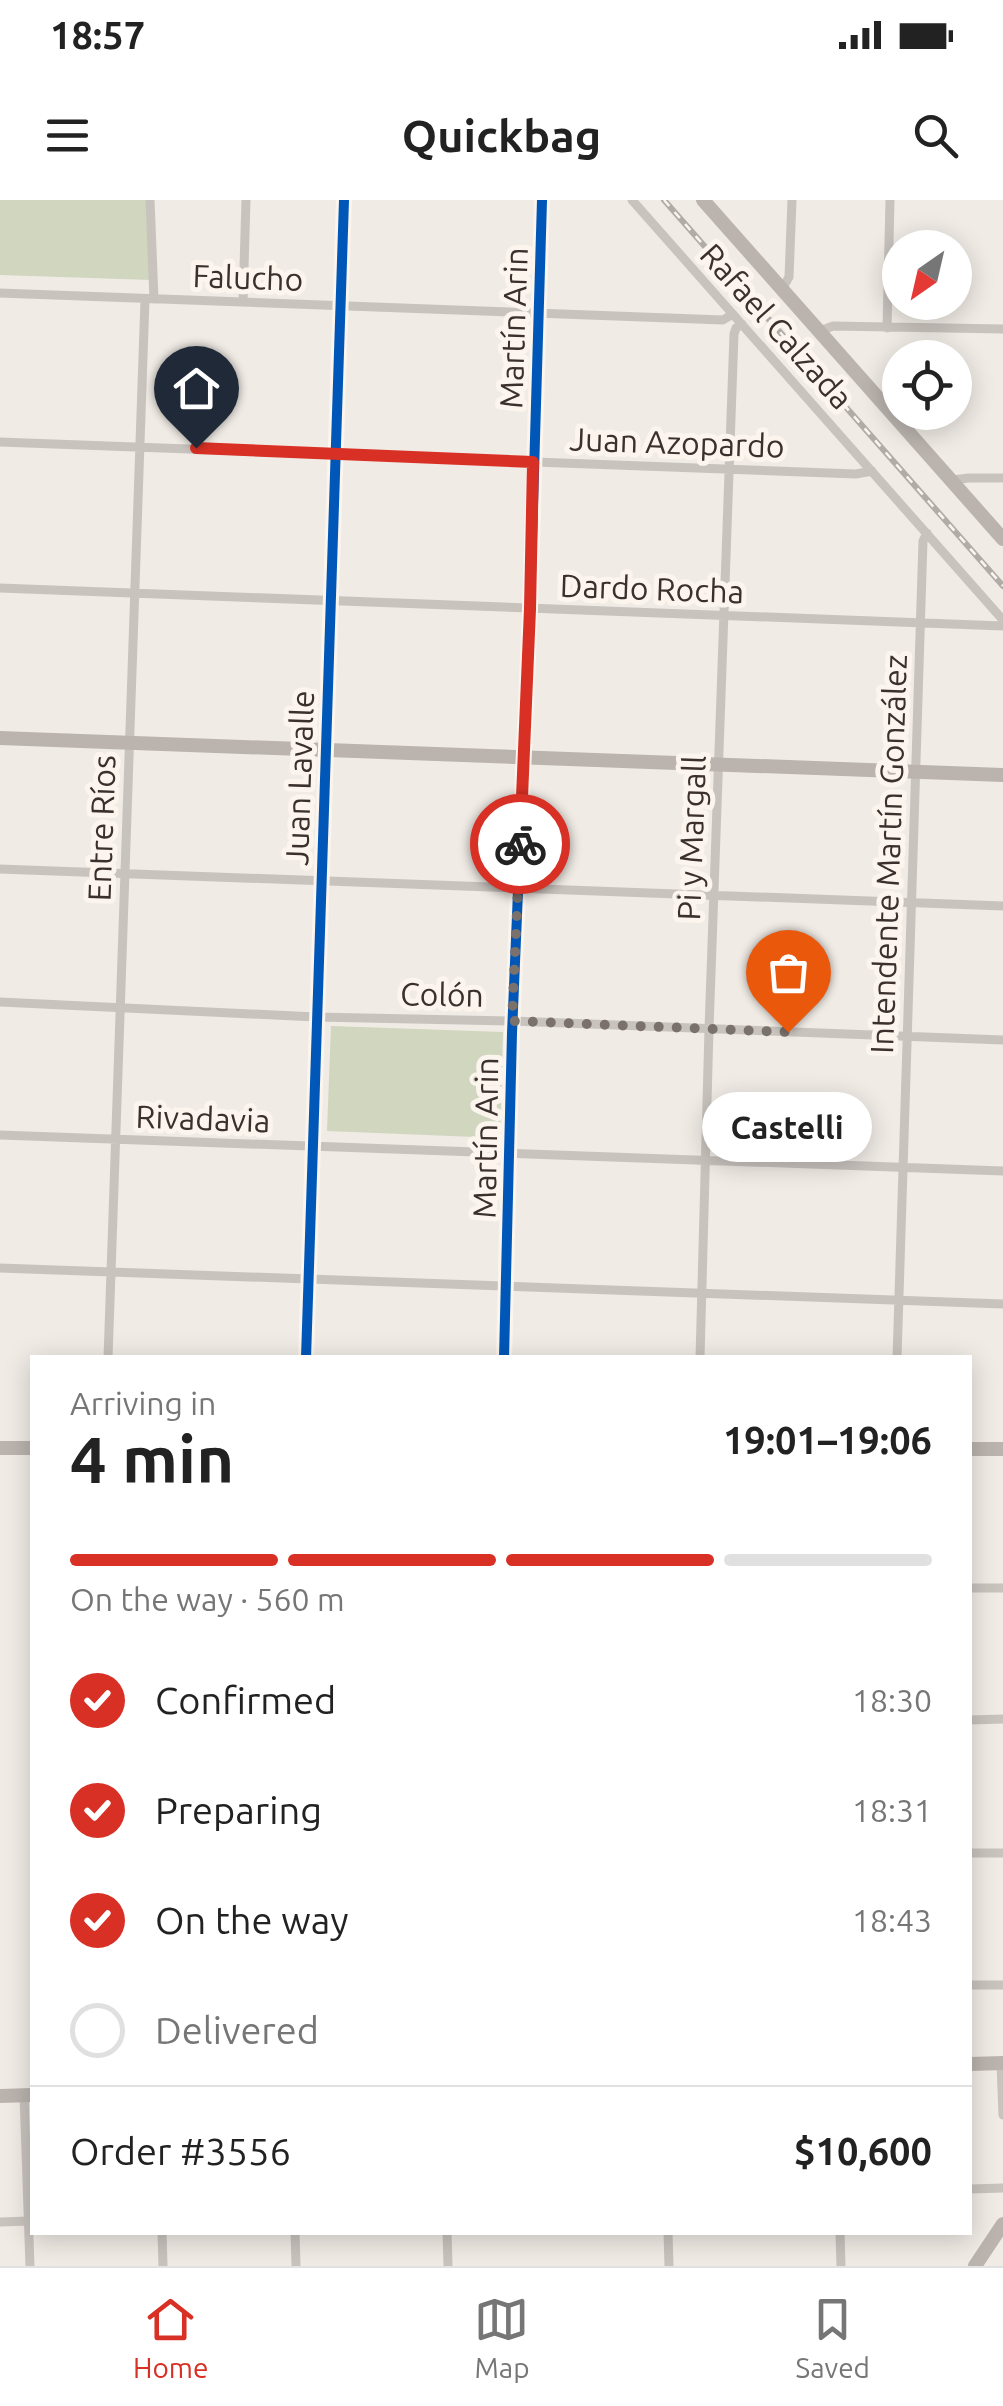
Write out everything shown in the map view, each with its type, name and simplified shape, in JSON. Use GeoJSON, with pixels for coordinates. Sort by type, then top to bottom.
{"type":"FeatureCollection","features":[{"type":"Feature","properties":{"kind":"street","name":"Entre Ríos"},"geometry":{"type":"LineString","coordinates":[[108,1355],[150,200]]}},
{"type":"Feature","properties":{"kind":"street"},"geometry":{"type":"LineString","coordinates":[[243,302],[246,200]]}},
{"type":"Feature","properties":{"kind":"street","name":"Juan Lavalle"},"geometry":{"type":"LineString","coordinates":[[306,1355],[344,200]]}},
{"type":"Feature","properties":{"kind":"street","name":"Martín Arin"},"geometry":{"type":"LineString","coordinates":[[504,1355],[512,1021],[542,200]]}},
{"type":"Feature","properties":{"kind":"street","name":"Rafael Calzada"},"geometry":{"type":"LineString","coordinates":[[632,200],[1003,623]]}},
{"type":"Feature","properties":{"kind":"street"},"geometry":{"type":"LineString","coordinates":[[703,200],[1003,539]]}},
{"type":"Feature","properties":{"kind":"street"},"geometry":{"type":"LineString","coordinates":[[782,289],[788,277],[792,200]]}},
{"type":"Feature","properties":{"kind":"street"},"geometry":{"type":"LineString","coordinates":[[888,328],[890,200]]}},
{"type":"Feature","properties":{"kind":"street","name":"Falucho"},"geometry":{"type":"LineString","coordinates":[[0,293],[723,320],[733,314]]}},
{"type":"Feature","properties":{"kind":"street","name":"Pi y Margall"},"geometry":{"type":"LineString","coordinates":[[700,1355],[734,334],[742,324]]}},
{"type":"Feature","properties":{"kind":"street"},"geometry":{"type":"LineString","coordinates":[[820,330],[832,326],[1003,329]]}},
{"type":"Feature","properties":{"kind":"street","name":"Juan Azopardo"},"geometry":{"type":"LineString","coordinates":[[0,442],[856,474],[872,471]]}},
{"type":"Feature","properties":{"kind":"street"},"geometry":{"type":"LineString","coordinates":[[952,480],[1003,478]]}},
{"type":"Feature","properties":{"kind":"street","name":"Intendente Martín González"},"geometry":{"type":"LineString","coordinates":[[896,1355],[926,533]]}},
{"type":"Feature","properties":{"kind":"street","name":"Dardo Rocha"},"geometry":{"type":"LineString","coordinates":[[0,588],[1000,627],[1003,623]]}},
{"type":"Feature","properties":{"kind":"street"},"geometry":{"type":"LineString","coordinates":[[0,738],[1003,775]]}},
{"type":"Feature","properties":{"kind":"street"},"geometry":{"type":"LineString","coordinates":[[0,868],[1003,906]]}},
{"type":"Feature","properties":{"kind":"street","name":"Colón"},"geometry":{"type":"LineString","coordinates":[[0,1002],[1003,1040]]}},
{"type":"Feature","properties":{"kind":"street","name":"Rivadavia"},"geometry":{"type":"LineString","coordinates":[[0,1135],[1003,1171]]}},
{"type":"Feature","properties":{"kind":"street"},"geometry":{"type":"LineString","coordinates":[[0,1268],[1003,1304]]}},
{"type":"Feature","properties":{"kind":"street"},"geometry":{"type":"LineString","coordinates":[[0,1448],[30,1448]]}},
{"type":"Feature","properties":{"kind":"street"},"geometry":{"type":"LineString","coordinates":[[972,1450],[1003,1449]]}},
{"type":"Feature","properties":{"kind":"street"},"geometry":{"type":"LineString","coordinates":[[972,1588],[1003,1588]]}},
{"type":"Feature","properties":{"kind":"street"},"geometry":{"type":"LineString","coordinates":[[972,1720],[1003,1719]]}},
{"type":"Feature","properties":{"kind":"street"},"geometry":{"type":"LineString","coordinates":[[972,1853],[1003,1853]]}},
{"type":"Feature","properties":{"kind":"street"},"geometry":{"type":"LineString","coordinates":[[972,1985],[1003,1985]]}},
{"type":"Feature","properties":{"kind":"street"},"geometry":{"type":"LineString","coordinates":[[972,2064],[1002,2063],[1003,2115]]}},
{"type":"Feature","properties":{"kind":"street"},"geometry":{"type":"LineString","coordinates":[[0,2096],[28,2095],[30,2266]]}},
{"type":"Feature","properties":{"kind":"street"},"geometry":{"type":"LineString","coordinates":[[972,2190],[1003,2188]]}},
{"type":"Feature","properties":{"kind":"street"},"geometry":{"type":"LineString","coordinates":[[0,2222],[30,2221]]}},
{"type":"Feature","properties":{"kind":"street"},"geometry":{"type":"LineString","coordinates":[[975,2266],[1003,2224]]}},
{"type":"Feature","properties":{"kind":"street"},"geometry":{"type":"LineString","coordinates":[[162,2235],[164,2266]]}},
{"type":"Feature","properties":{"kind":"street"},"geometry":{"type":"LineString","coordinates":[[295,2235],[296,2266]]}},
{"type":"Feature","properties":{"kind":"street"},"geometry":{"type":"LineString","coordinates":[[447,2235],[448,2266]]}},
{"type":"Feature","properties":{"kind":"street"},"geometry":{"type":"LineString","coordinates":[[668,2235],[669,2266]]}},
{"type":"Feature","properties":{"kind":"street"},"geometry":{"type":"LineString","coordinates":[[840,2235],[841,2266]]}},
{"type":"Feature","properties":{"kind":"green space"},"geometry":{"type":"Polygon","coordinates":[[[0,200],[146,200],[151,280],[0,275],[0,200]]]}},
{"type":"Feature","properties":{"kind":"green space"},"geometry":{"type":"Polygon","coordinates":[[[331,1026],[503,1032],[500,1138],[327,1131],[331,1026]]]}},
{"type":"Feature","properties":{"kind":"railway"},"geometry":{"type":"LineString","coordinates":[[664,200],[1003,586]]}},
{"type":"Feature","properties":{"kind":"cycle path"},"geometry":{"type":"LineString","coordinates":[[306,1355],[344,200]]}},
{"type":"Feature","properties":{"kind":"cycle path"},"geometry":{"type":"LineString","coordinates":[[504,1355],[542,200]]}},
{"type":"Feature","properties":{"kind":"way so far"},"geometry":{"type":"LineString","coordinates":[[520,844],[512,1021],[788,1032]]}},
{"type":"Feature","properties":{"kind":"place","name":"Castelli"},"geometry":{"type":"Point","coordinates":[788,1032]}},
{"type":"Feature","properties":{"kind":"route"},"geometry":{"type":"LineString","coordinates":[[196,448],[533,462],[520,844]]}}]}
